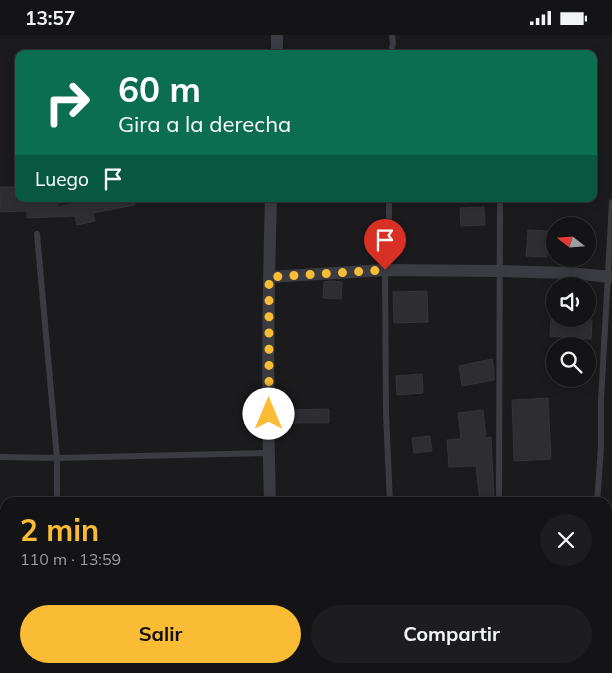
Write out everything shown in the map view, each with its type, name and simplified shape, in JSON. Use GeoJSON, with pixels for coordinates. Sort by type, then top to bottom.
{"type":"FeatureCollection","features":[{"type":"Feature","properties":{"kind":"street"},"geometry":{"type":"LineString","coordinates":[[276,50],[277,35]]}},
{"type":"Feature","properties":{"kind":"street"},"geometry":{"type":"LineString","coordinates":[[270,497],[269,277],[272,202]]}},
{"type":"Feature","properties":{"kind":"street"},"geometry":{"type":"LineString","coordinates":[[269,277],[385,270],[569,273],[610,277]]}},
{"type":"Feature","properties":{"kind":"lane"},"geometry":{"type":"LineString","coordinates":[[391,50],[392,35]]}},
{"type":"Feature","properties":{"kind":"lane"},"geometry":{"type":"LineString","coordinates":[[389,202],[385,270],[386,413],[390,497]]}},
{"type":"Feature","properties":{"kind":"lane"},"geometry":{"type":"LineString","coordinates":[[499,497],[500,202]]}},
{"type":"Feature","properties":{"kind":"lane"},"geometry":{"type":"LineString","coordinates":[[597,497],[601,447],[601,400],[610,277],[612,202]]}},
{"type":"Feature","properties":{"kind":"lane"},"geometry":{"type":"LineString","coordinates":[[37,234],[57,458],[57,497]]}},
{"type":"Feature","properties":{"kind":"lane"},"geometry":{"type":"LineString","coordinates":[[0,457],[57,458],[269,453]]}},
{"type":"Feature","properties":{"kind":"building"},"geometry":{"type":"Polygon","coordinates":[[[0,187],[15,187],[15,202],[58,202],[58,207],[79,202],[135,202],[135,205],[93,213],[95,221],[77,225],[75,216],[27,218],[27,211],[0,212],[0,187]]]}},
{"type":"Feature","properties":{"kind":"building"},"geometry":{"type":"Polygon","coordinates":[[[484,207],[485,225],[461,226],[460,208],[484,207]]]}},
{"type":"Feature","properties":{"kind":"building"},"geometry":{"type":"Polygon","coordinates":[[[528,230],[546,231],[546,257],[526,256],[528,230]]]}},
{"type":"Feature","properties":{"kind":"building"},"geometry":{"type":"Polygon","coordinates":[[[324,282],[342,282],[341,299],[323,298],[324,282]]]}},
{"type":"Feature","properties":{"kind":"building"},"geometry":{"type":"Polygon","coordinates":[[[427,291],[428,322],[394,323],[393,292],[427,291]]]}},
{"type":"Feature","properties":{"kind":"building"},"geometry":{"type":"Polygon","coordinates":[[[551,327],[592,327],[591,337],[550,336],[551,327]]]}},
{"type":"Feature","properties":{"kind":"building"},"geometry":{"type":"Polygon","coordinates":[[[492,359],[494,380],[462,386],[459,366],[492,359]]]}},
{"type":"Feature","properties":{"kind":"building"},"geometry":{"type":"Polygon","coordinates":[[[422,374],[423,393],[397,395],[396,376],[422,374]]]}},
{"type":"Feature","properties":{"kind":"building"},"geometry":{"type":"Polygon","coordinates":[[[548,398],[551,459],[514,461],[512,400],[548,398]]]}},
{"type":"Feature","properties":{"kind":"building"},"geometry":{"type":"Polygon","coordinates":[[[329,409],[329,423],[283,423],[283,410],[329,409]]]}},
{"type":"Feature","properties":{"kind":"building"},"geometry":{"type":"Polygon","coordinates":[[[483,410],[486,438],[491,437],[494,497],[480,497],[476,466],[449,467],[447,440],[461,439],[458,413],[483,410]]]}},
{"type":"Feature","properties":{"kind":"building"},"geometry":{"type":"Polygon","coordinates":[[[430,436],[432,451],[414,453],[412,438],[430,436]]]}},
{"type":"Feature","properties":{"kind":"route"},"geometry":{"type":"LineString","coordinates":[[269,414],[269,277],[385,270]]}}]}
